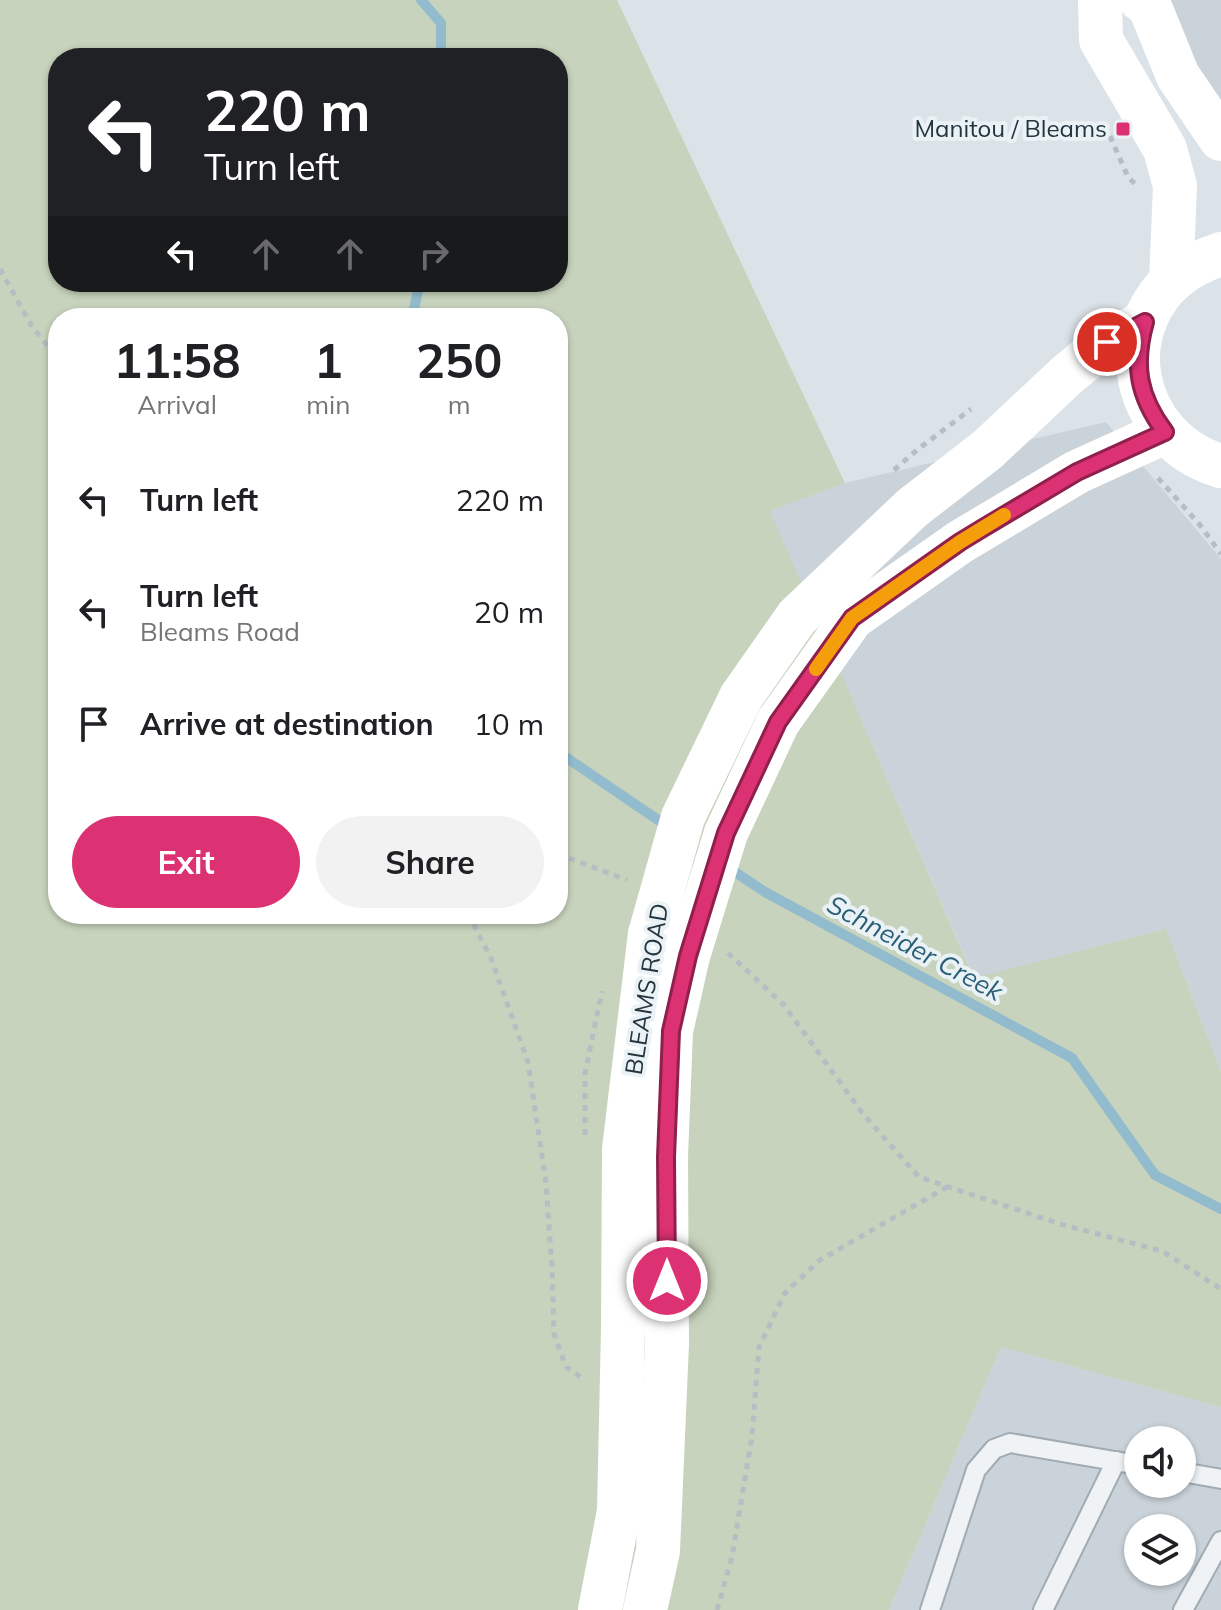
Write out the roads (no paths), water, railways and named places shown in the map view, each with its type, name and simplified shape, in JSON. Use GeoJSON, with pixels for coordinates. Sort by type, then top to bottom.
{"type":"FeatureCollection","features":[{"type":"Feature","properties":{"kind":"main road"},"geometry":{"type":"LineString","coordinates":[[1100,0],[1101,40],[1165,149],[1175,186],[1171,282]]}},
{"type":"Feature","properties":{"kind":"main road"},"geometry":{"type":"LineString","coordinates":[[1141,0],[1150,7],[1178,76],[1221,139]]}},
{"type":"Feature","properties":{"kind":"main road"},"geometry":{"type":"LineString","coordinates":[[1221,254],[1186,269],[1151,307],[1140,341],[1138,361],[1145,399],[1153,417],[1192,451],[1221,498]]}},
{"type":"Feature","properties":{"kind":"main road","name":"BLEAMS ROAD"},"geometry":{"type":"LineString","coordinates":[[600,1610],[619,1511],[624,1149],[650,934],[683,817],[741,697],[797,617],[912,508],[987,450],[1067,375],[1107,342],[1145,322]]}},
{"type":"Feature","properties":{"kind":"main road","name":"BLEAMS ROAD"},"geometry":{"type":"LineString","coordinates":[[645,1610],[658,1551],[667,1344],[666,1157],[671,1031],[706,952],[726,833],[778,722],[852,618],[960,542],[1077,472],[1192,451]]}},
{"type":"Feature","properties":{"kind":"lane"},"geometry":{"type":"LineString","coordinates":[[930,1610],[976,1470],[994,1449],[1010,1443],[1124,1462]]}},
{"type":"Feature","properties":{"kind":"lane"},"geometry":{"type":"LineString","coordinates":[[1043,1610],[1116,1461]]}},
{"type":"Feature","properties":{"kind":"lane"},"geometry":{"type":"LineString","coordinates":[[1196,1475],[1221,1479]]}},
{"type":"Feature","properties":{"kind":"lane"},"geometry":{"type":"LineString","coordinates":[[1183,1610],[1221,1541]]}},
{"type":"Feature","properties":{"kind":"waterway","name":"Schneider Creek"},"geometry":{"type":"LineString","coordinates":[[421,0],[441,23],[441,48]]}},
{"type":"Feature","properties":{"kind":"waterway","name":"Schneider Creek"},"geometry":{"type":"LineString","coordinates":[[414,308],[418,292]]}},
{"type":"Feature","properties":{"kind":"waterway","name":"Schneider Creek"},"geometry":{"type":"LineString","coordinates":[[568,759],[670,828]]}},
{"type":"Feature","properties":{"kind":"waterway","name":"Schneider Creek"},"geometry":{"type":"LineString","coordinates":[[726,866],[765,892],[1072,1058],[1155,1175],[1221,1209]]}},
{"type":"Feature","properties":{"kind":"place","name":"Manitou / Bleams"},"geometry":{"type":"Point","coordinates":[1123,129]}}]}
